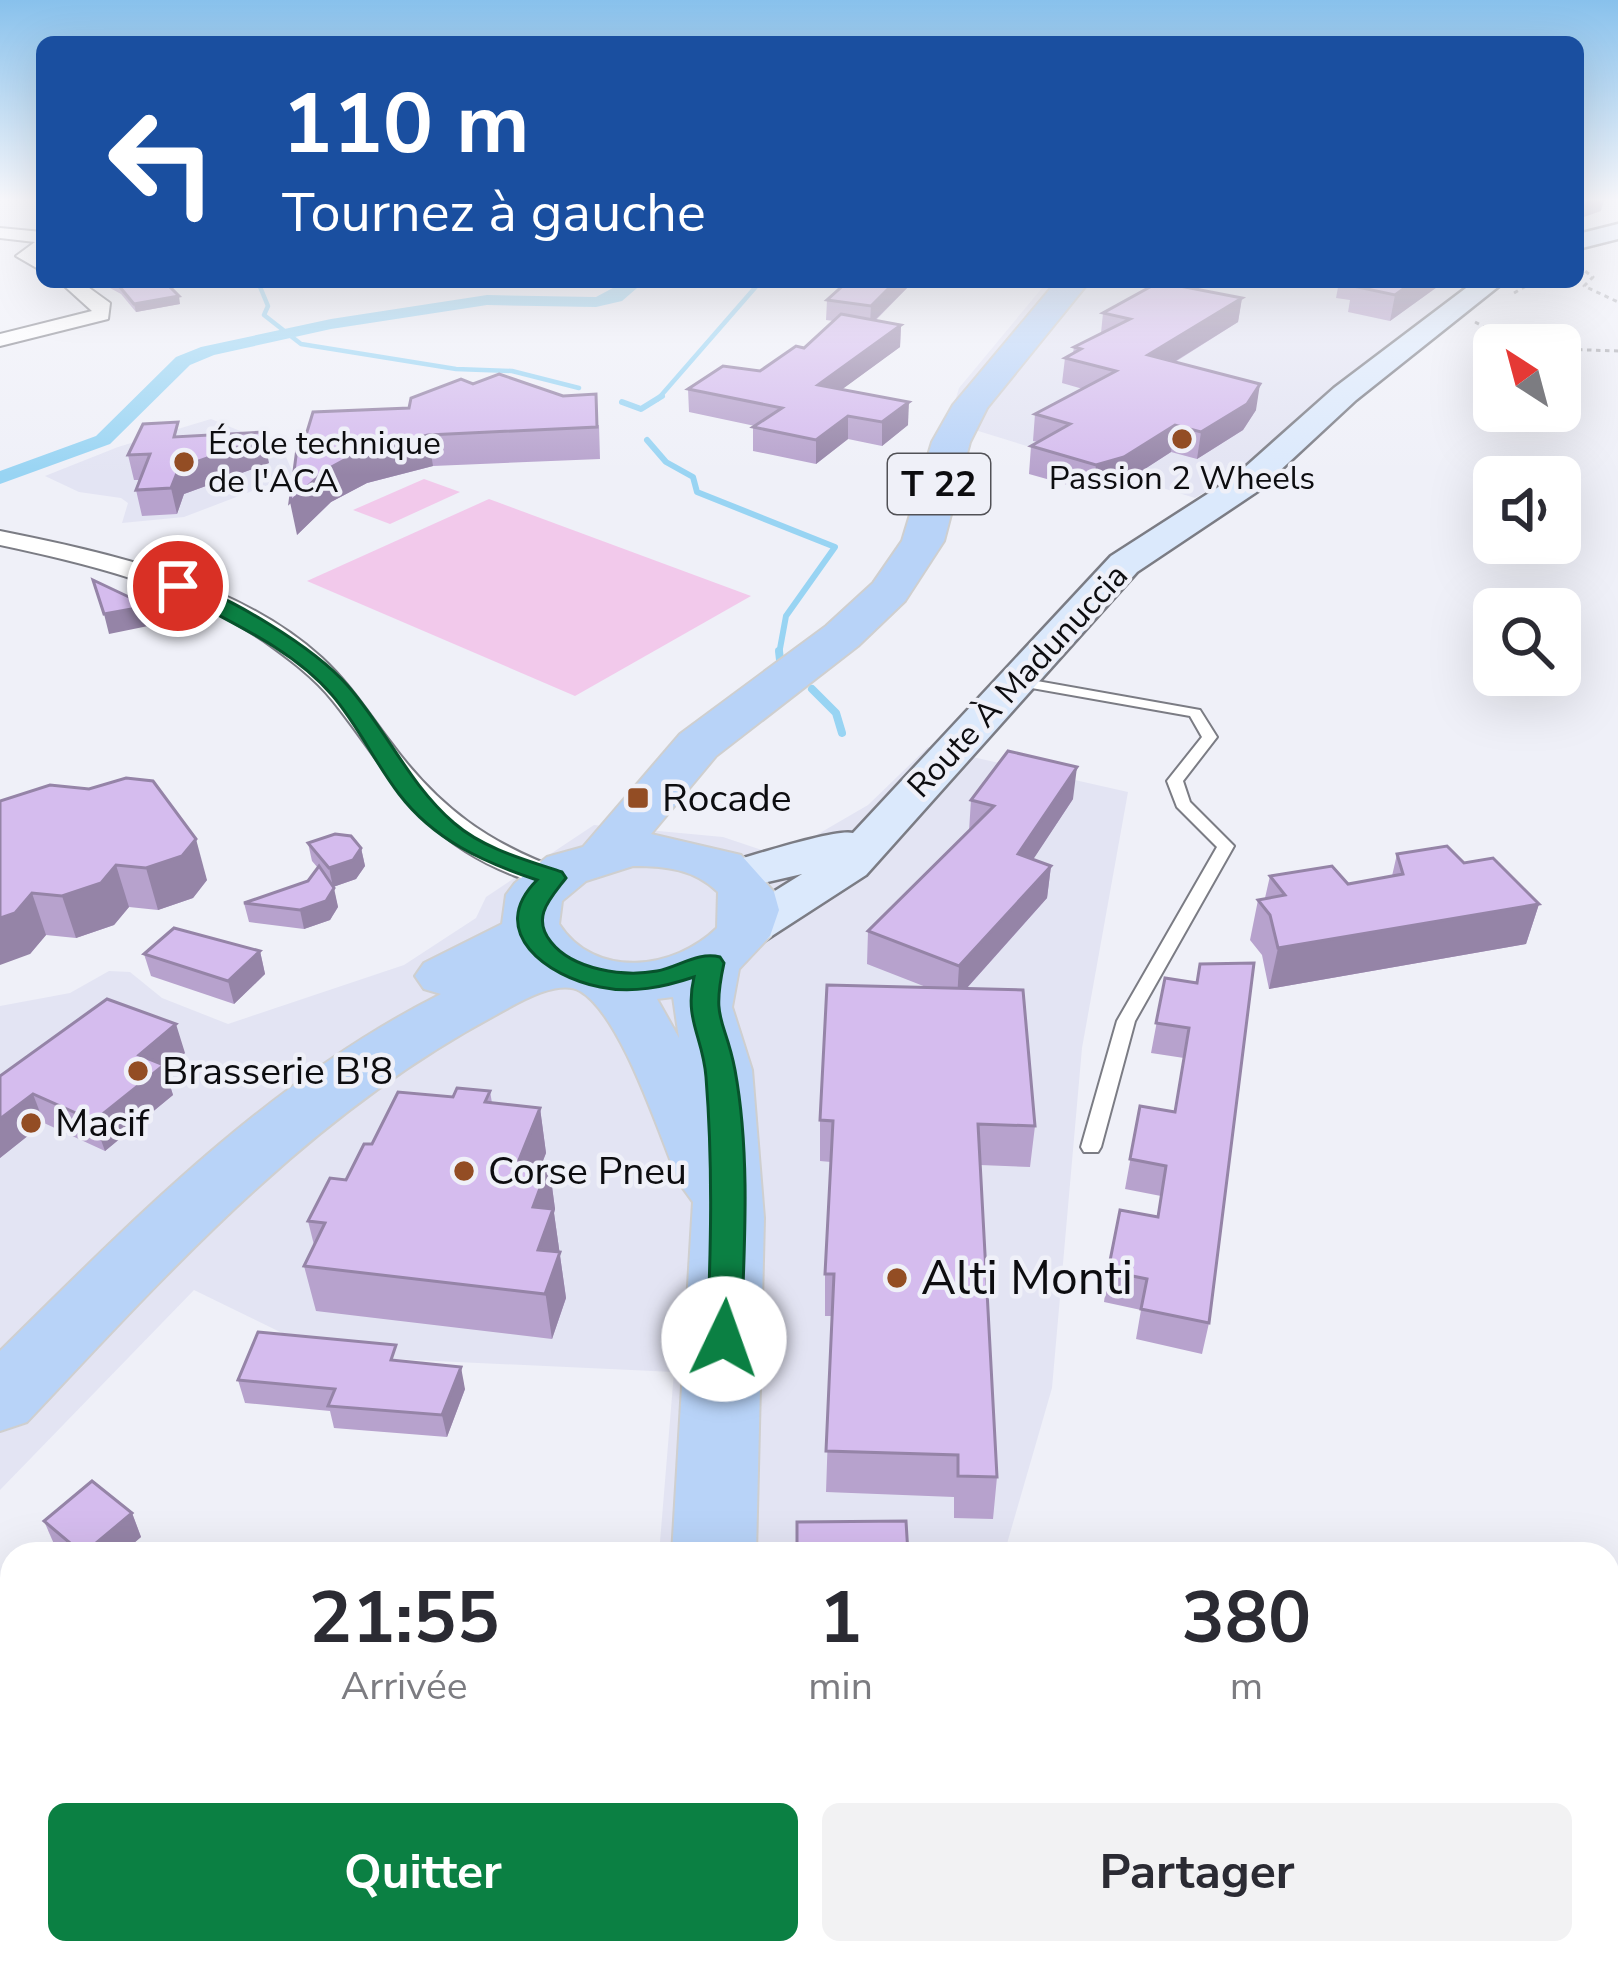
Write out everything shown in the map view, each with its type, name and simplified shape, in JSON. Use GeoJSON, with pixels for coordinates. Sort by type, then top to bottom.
{"type":"FeatureCollection","features":[{"type":"Feature","properties":{"kind":"main road","name":"T 22"},"geometry":{"type":"LineString","coordinates":[[715,1542],[729,1218],[720,1070],[701,1006],[722,907],[688,828],[689,806],[727,744],[794,674],[889,592],[923,542],[951,442],[971,405],[1064,292]]}},
{"type":"Feature","properties":{"kind":"main road","name":"Route À Madunuccia"},"geometry":{"type":"LineString","coordinates":[[722,907],[849,866],[1124,564],[1246,484],[1345,394],[1478,292]]}},
{"type":"Feature","properties":{"kind":"main road","name":"T 22"},"geometry":{"type":"LineString","coordinates":[[605,854],[698,745],[749,701],[794,674]]}},
{"type":"Feature","properties":{"kind":"main road"},"geometry":{"type":"LineString","coordinates":[[0,1357],[278,1096],[361,1030],[469,961],[564,940],[657,980],[722,907],[656,850],[605,854],[564,940],[501,986],[391,1047],[317,1097],[0,1400]]}},
{"type":"Feature","properties":{"kind":"main road","name":"T 22"},"geometry":{"type":"LineString","coordinates":[[564,940],[638,1016],[729,1218]]}},
{"type":"Feature","properties":{"kind":"street"},"geometry":{"type":"LineString","coordinates":[[0,340],[100,315],[104,307],[83,292]]}},
{"type":"Feature","properties":{"kind":"street"},"geometry":{"type":"LineString","coordinates":[[0,538],[104,558],[178,586],[286,645],[339,690],[409,792],[449,832],[502,861],[564,940]]}},
{"type":"Feature","properties":{"kind":"lane"},"geometry":{"type":"LineString","coordinates":[[1014,681],[1196,713],[1210,737],[1174,782],[1184,804],[1226,846],[1126,1021],[1091,1147]]}},
{"type":"Feature","properties":{"kind":"path"},"geometry":{"type":"LineString","coordinates":[[1447,315],[1473,324]]}},
{"type":"Feature","properties":{"kind":"path"},"geometry":{"type":"LineString","coordinates":[[1581,350],[1618,351]]}},
{"type":"Feature","properties":{"kind":"shaded area"},"geometry":{"type":"Polygon","coordinates":[[[1039,292],[1461,292],[1407,330],[1227,479],[1195,498],[949,422],[959,388],[1039,292]]]}},
{"type":"Feature","properties":{"kind":"shaded area","name":"École technique de l'ACA"},"geometry":{"type":"Polygon","coordinates":[[[211,419],[282,448],[294,475],[184,517],[122,523],[128,503],[121,498],[79,492],[45,476],[118,447],[211,419]]]}},
{"type":"Feature","properties":{"kind":"shaded area"},"geometry":{"type":"Polygon","coordinates":[[[424,479],[460,492],[390,524],[353,510],[424,479]]]}},
{"type":"Feature","properties":{"kind":"shaded area"},"geometry":{"type":"Polygon","coordinates":[[[489,499],[751,596],[575,696],[307,581],[489,499]]]}},
{"type":"Feature","properties":{"kind":"shaded area"},"geometry":{"type":"Polygon","coordinates":[[[928,747],[1128,792],[1082,1048],[1052,1388],[1007,1542],[660,1542],[674,1372],[329,1356],[194,1290],[0,1490],[0,1006],[70,993],[109,971],[130,972],[162,998],[228,1024],[404,965],[476,918],[486,897],[594,825],[723,837],[768,852],[801,844],[868,805],[928,747]]]}},
{"type":"Feature","properties":{"kind":"building"},"geometry":{"type":"Polygon","coordinates":[[[124,292],[175,292],[179,296],[134,304],[124,292]]]}},
{"type":"Feature","properties":{"kind":"building"},"geometry":{"type":"Polygon","coordinates":[[[836,292],[885,292],[871,306],[827,300],[836,292]]]}},
{"type":"Feature","properties":{"kind":"building"},"geometry":{"type":"Polygon","coordinates":[[[1142,292],[1209,292],[1242,298],[1148,355],[1260,384],[1247,404],[1201,432],[1175,425],[1124,457],[1096,465],[1031,446],[1070,424],[1035,414],[1116,371],[1065,358],[1081,349],[1074,347],[1130,319],[1103,313],[1142,292]]]}},
{"type":"Feature","properties":{"kind":"building"},"geometry":{"type":"Polygon","coordinates":[[[841,314],[901,325],[818,385],[909,402],[882,422],[848,416],[816,440],[753,427],[782,408],[688,389],[723,366],[760,371],[796,346],[804,348],[841,314]]]}},
{"type":"Feature","properties":{"kind":"building"},"geometry":{"type":"Polygon","coordinates":[[[499,374],[563,396],[596,394],[597,427],[428,435],[361,451],[326,470],[290,502],[299,433],[307,432],[313,412],[409,408],[411,398],[461,379],[473,384],[499,374]]]}},
{"type":"Feature","properties":{"kind":"building"},"geometry":{"type":"Polygon","coordinates":[[[178,422],[174,437],[263,432],[264,438],[179,468],[171,488],[136,490],[150,454],[128,455],[143,424],[178,422]]]}},
{"type":"Feature","properties":{"kind":"building"},"geometry":{"type":"Polygon","coordinates":[[[93,580],[148,606],[104,614],[93,580]]]}},
{"type":"Feature","properties":{"kind":"building"},"geometry":{"type":"Polygon","coordinates":[[[1008,751],[1077,767],[1018,854],[1051,866],[959,966],[868,931],[994,806],[971,800],[1008,751]]]}},
{"type":"Feature","properties":{"kind":"building"},"geometry":{"type":"Polygon","coordinates":[[[126,778],[153,781],[196,839],[182,856],[146,868],[116,865],[101,883],[62,896],[32,893],[15,913],[0,918],[0,801],[50,785],[89,789],[126,778]]]}},
{"type":"Feature","properties":{"kind":"building"},"geometry":{"type":"Polygon","coordinates":[[[335,834],[351,836],[361,848],[353,860],[329,868],[308,843],[335,834]]]}},
{"type":"Feature","properties":{"kind":"building"},"geometry":{"type":"Polygon","coordinates":[[[1447,846],[1464,863],[1493,858],[1539,904],[1278,948],[1270,915],[1258,900],[1285,895],[1270,876],[1332,866],[1348,884],[1403,874],[1397,854],[1447,846]]]}},
{"type":"Feature","properties":{"kind":"building"},"geometry":{"type":"Polygon","coordinates":[[[319,866],[334,888],[326,901],[300,910],[244,903],[308,881],[319,866]]]}},
{"type":"Feature","properties":{"kind":"building"},"geometry":{"type":"Polygon","coordinates":[[[174,928],[260,951],[228,981],[144,954],[174,928]]]}},
{"type":"Feature","properties":{"kind":"building"},"geometry":{"type":"Polygon","coordinates":[[[1254,963],[1209,1323],[1141,1309],[1147,1279],[1108,1271],[1120,1210],[1158,1217],[1166,1166],[1130,1159],[1140,1106],[1175,1112],[1189,1028],[1156,1023],[1165,978],[1197,983],[1200,964],[1254,963]]]}},
{"type":"Feature","properties":{"kind":"building"},"geometry":{"type":"Polygon","coordinates":[[[827,985],[1023,990],[1035,1126],[978,1124],[997,1477],[958,1476],[958,1455],[826,1451],[834,1274],[825,1274],[833,1121],[820,1120],[827,985]]]}},
{"type":"Feature","properties":{"kind":"building"},"geometry":{"type":"Polygon","coordinates":[[[107,999],[176,1024],[139,1055],[164,1065],[94,1121],[33,1094],[0,1119],[0,1076],[107,999]]]}},
{"type":"Feature","properties":{"kind":"building"},"geometry":{"type":"Polygon","coordinates":[[[457,1088],[490,1091],[485,1102],[540,1108],[519,1160],[549,1164],[533,1207],[553,1209],[538,1250],[560,1252],[545,1294],[304,1266],[325,1223],[308,1221],[330,1178],[346,1180],[364,1144],[372,1144],[398,1092],[453,1097],[457,1088]]]}},
{"type":"Feature","properties":{"kind":"building"},"geometry":{"type":"Polygon","coordinates":[[[258,1332],[396,1345],[391,1360],[461,1367],[442,1415],[328,1406],[335,1389],[238,1380],[258,1332]]]}},
{"type":"Feature","properties":{"kind":"building"},"geometry":{"type":"Polygon","coordinates":[[[92,1481],[132,1513],[97,1542],[69,1542],[44,1521],[92,1481]]]}},
{"type":"Feature","properties":{"kind":"building"},"geometry":{"type":"Polygon","coordinates":[[[906,1521],[907,1542],[797,1542],[797,1522],[906,1521]]]}},
{"type":"Feature","properties":{"kind":"waterway"},"geometry":{"type":"LineString","coordinates":[[262,292],[268,306],[264,315],[301,344],[456,369],[512,371],[579,388]]}},
{"type":"Feature","properties":{"kind":"waterway"},"geometry":{"type":"LineString","coordinates":[[0,478],[103,440],[183,361],[208,351],[331,324],[487,300],[596,302],[623,292]]}},
{"type":"Feature","properties":{"kind":"waterway"},"geometry":{"type":"LineString","coordinates":[[659,398],[752,292]]}},
{"type":"Feature","properties":{"kind":"waterway"},"geometry":{"type":"LineString","coordinates":[[622,402],[641,409],[659,398]]}},
{"type":"Feature","properties":{"kind":"waterway"},"geometry":{"type":"LineString","coordinates":[[647,440],[666,462],[693,477],[697,492],[835,547],[786,616],[779,653]]}},
{"type":"Feature","properties":{"kind":"waterway"},"geometry":{"type":"LineString","coordinates":[[779,653],[780,660]]}},
{"type":"Feature","properties":{"kind":"waterway"},"geometry":{"type":"LineString","coordinates":[[812,689],[836,713],[842,733]]}},
{"type":"Feature","properties":{"kind":"place","name":"Passion 2 Wheels"},"geometry":{"type":"Point","coordinates":[1182,439]}},
{"type":"Feature","properties":{"kind":"place","name":"École technique de l'ACA"},"geometry":{"type":"Point","coordinates":[184,462]}},
{"type":"Feature","properties":{"kind":"place","name":"Rocade"},"geometry":{"type":"Point","coordinates":[638,798]}},
{"type":"Feature","properties":{"kind":"place","name":"Brasserie B'8"},"geometry":{"type":"Point","coordinates":[138,1071]}},
{"type":"Feature","properties":{"kind":"place","name":"Macif"},"geometry":{"type":"Point","coordinates":[31,1123]}},
{"type":"Feature","properties":{"kind":"place","name":"Corse Pneu"},"geometry":{"type":"Point","coordinates":[464,1171]}},
{"type":"Feature","properties":{"kind":"place","name":"Alti Monti"},"geometry":{"type":"Point","coordinates":[897,1278]}},
{"type":"Feature","properties":{"kind":"route"},"geometry":{"type":"LineString","coordinates":[[178,586],[286,645],[339,690],[409,792],[449,832],[502,861],[554,878],[537,895],[529,914],[530,933],[550,959],[568,970],[604,980],[657,980],[711,963],[701,1006],[720,1070],[729,1218],[724,1339]]}}]}
